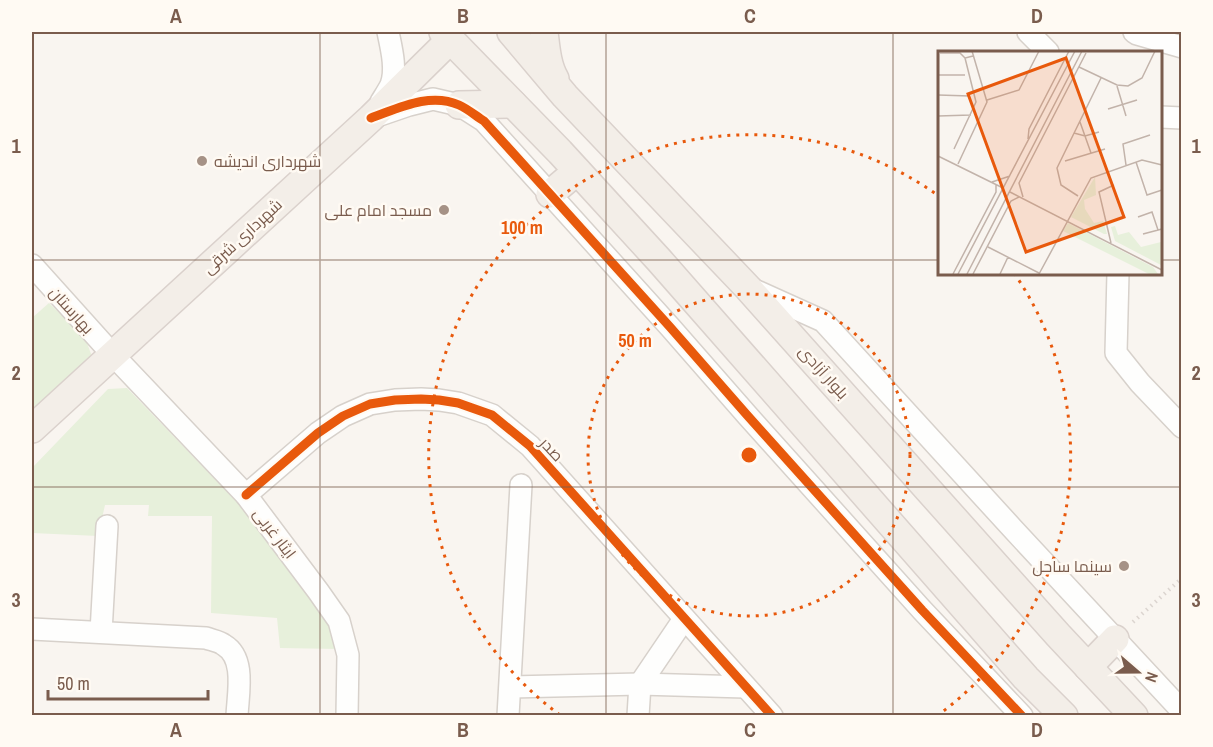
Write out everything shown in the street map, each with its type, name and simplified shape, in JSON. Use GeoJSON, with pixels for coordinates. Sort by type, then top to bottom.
{"type":"FeatureCollection","features":[{"type":"Feature","properties":{"kind":"main road","name":"بلوار آزادی"},"geometry":{"type":"LineString","coordinates":[[511,32],[565,96],[748,288],[1058,635],[1134,716]]}},
{"type":"Feature","properties":{"kind":"main road"},"geometry":{"type":"LineString","coordinates":[[544,32],[551,73],[565,96]]}},
{"type":"Feature","properties":{"kind":"main road","name":"شهرداری شرقی"},"geometry":{"type":"LineString","coordinates":[[32,429],[371,118],[446,36]]}},
{"type":"Feature","properties":{"kind":"main road"},"geometry":{"type":"LineString","coordinates":[[446,36],[577,171],[659,260],[1018,669],[1064,716]]}},
{"type":"Feature","properties":{"kind":"main road"},"geometry":{"type":"LineString","coordinates":[[459,105],[513,104]]}},
{"type":"Feature","properties":{"kind":"main road"},"geometry":{"type":"LineString","coordinates":[[550,194],[577,171]]}},
{"type":"Feature","properties":{"kind":"main road"},"geometry":{"type":"LineString","coordinates":[[1088,667],[1124,631]]}},
{"type":"Feature","properties":{"kind":"street"},"geometry":{"type":"LineString","coordinates":[[371,118],[391,86],[394,74],[388,32]]}},
{"type":"Feature","properties":{"kind":"street"},"geometry":{"type":"LineString","coordinates":[[1028,32],[1047,51]]}},
{"type":"Feature","properties":{"kind":"street"},"geometry":{"type":"LineString","coordinates":[[1134,32],[1182,47]]}},
{"type":"Feature","properties":{"kind":"street"},"geometry":{"type":"LineString","coordinates":[[371,118],[433,99],[459,105],[484,121],[922,610],[1022,716]]}},
{"type":"Feature","properties":{"kind":"street"},"geometry":{"type":"LineString","coordinates":[[1162,117],[1182,118]]}},
{"type":"Feature","properties":{"kind":"street","name":"بهارستان"},"geometry":{"type":"LineString","coordinates":[[32,265],[113,355]]}},
{"type":"Feature","properties":{"kind":"street"},"geometry":{"type":"LineString","coordinates":[[1118,274],[1116,353],[1140,383],[1182,427]]}},
{"type":"Feature","properties":{"kind":"street"},"geometry":{"type":"LineString","coordinates":[[748,288],[824,321],[1012,528],[1124,631],[1182,711]]}},
{"type":"Feature","properties":{"kind":"street","name":"ایثار غربی"},"geometry":{"type":"LineString","coordinates":[[113,355],[246,495],[339,621],[348,656],[346,716]]}},
{"type":"Feature","properties":{"kind":"street","name":"صدر"},"geometry":{"type":"LineString","coordinates":[[246,495],[318,433],[343,416],[370,404],[421,399],[458,403],[492,415],[530,446],[772,716]]}},
{"type":"Feature","properties":{"kind":"street"},"geometry":{"type":"LineString","coordinates":[[508,716],[521,485]]}},
{"type":"Feature","properties":{"kind":"street"},"geometry":{"type":"LineString","coordinates":[[101,632],[107,526]]}},
{"type":"Feature","properties":{"kind":"street"},"geometry":{"type":"LineString","coordinates":[[639,716],[640,684],[684,618]]}},
{"type":"Feature","properties":{"kind":"street"},"geometry":{"type":"LineString","coordinates":[[32,629],[206,638],[224,644],[234,654],[239,670],[237,716]]}},
{"type":"Feature","properties":{"kind":"street"},"geometry":{"type":"LineString","coordinates":[[511,687],[640,684],[745,687]]}},
{"type":"Feature","properties":{"kind":"path"},"geometry":{"type":"LineString","coordinates":[[1124,631],[1182,578]]}},
{"type":"Feature","properties":{"kind":"green space"},"geometry":{"type":"Polygon","coordinates":[[[49,303],[85,338],[93,359],[32,415],[32,318],[49,303]]]}},
{"type":"Feature","properties":{"kind":"green space"},"geometry":{"type":"Polygon","coordinates":[[[127,388],[236,501],[314,598],[335,631],[338,649],[280,648],[277,618],[211,613],[212,516],[148,516],[149,505],[105,505],[98,536],[32,533],[32,468],[108,389],[127,388]]]}},
{"type":"Feature","properties":{"kind":"cycle path"},"geometry":{"type":"LineString","coordinates":[[371,118],[404,106],[437,100],[459,105],[484,121],[922,610],[1022,716]]}},
{"type":"Feature","properties":{"kind":"cycle path"},"geometry":{"type":"LineString","coordinates":[[246,495],[318,433],[343,416],[370,404],[395,400],[439,400],[458,403],[492,415],[530,446],[772,716]]}},
{"type":"Feature","properties":{"kind":"place","name":"شهرداری اندیشه"},"geometry":{"type":"Point","coordinates":[202,161]}},
{"type":"Feature","properties":{"kind":"place","name":"مسجد امام علی"},"geometry":{"type":"Point","coordinates":[444,210]}},
{"type":"Feature","properties":{"kind":"place","name":"سینما ساحل"},"geometry":{"type":"Point","coordinates":[1124,566]}}]}
